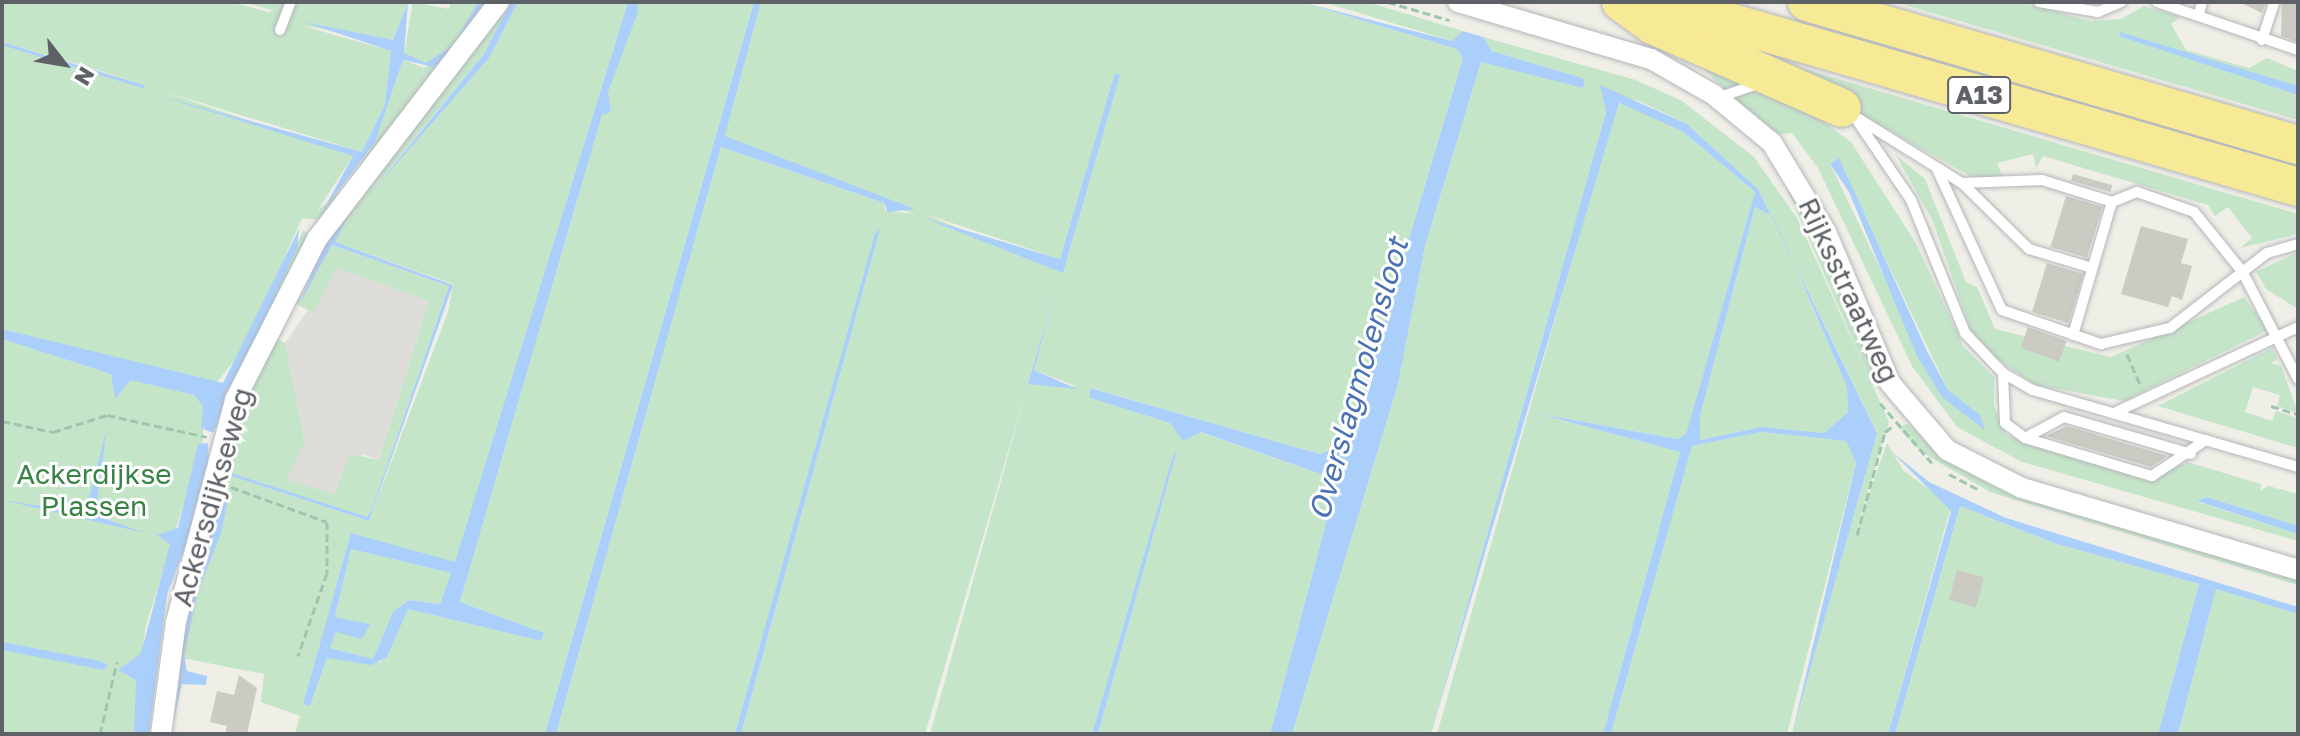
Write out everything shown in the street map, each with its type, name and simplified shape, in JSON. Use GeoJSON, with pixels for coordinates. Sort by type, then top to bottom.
{"type":"FeatureCollection","features":[{"type":"Feature","properties":{"kind":"highway"},"geometry":{"type":"LineString","coordinates":[[1621,2],[1653,25],[1781,76],[1848,112]]}},
{"type":"Feature","properties":{"kind":"highway","name":"A13"},"geometry":{"type":"LineString","coordinates":[[1660,2],[2298,187]]}},
{"type":"Feature","properties":{"kind":"highway","name":"A13"},"geometry":{"type":"LineString","coordinates":[[1807,2],[2298,145]]}},
{"type":"Feature","properties":{"kind":"street","name":"Ackersdijkseweg"},"geometry":{"type":"LineString","coordinates":[[161,734],[176,622],[217,482],[235,400],[310,250],[499,2]]}},
{"type":"Feature","properties":{"kind":"street","name":"Rijksstraatweg"},"geometry":{"type":"LineString","coordinates":[[1458,2],[1651,59],[1717,98],[1772,143],[1799,185],[1876,357],[1908,411],[1947,450],[1997,479],[2298,570]]}},
{"type":"Feature","properties":{"kind":"lane"},"geometry":{"type":"LineString","coordinates":[[280,30],[291,2]]}},
{"type":"Feature","properties":{"kind":"lane"},"geometry":{"type":"LineString","coordinates":[[2039,2],[2098,12],[2121,2]]}},
{"type":"Feature","properties":{"kind":"lane"},"geometry":{"type":"LineString","coordinates":[[2157,2],[2298,50]]}},
{"type":"Feature","properties":{"kind":"lane"},"geometry":{"type":"LineString","coordinates":[[2192,2],[2199,14]]}},
{"type":"Feature","properties":{"kind":"lane"},"geometry":{"type":"LineString","coordinates":[[2199,14],[2202,2]]}},
{"type":"Feature","properties":{"kind":"lane"},"geometry":{"type":"LineString","coordinates":[[2262,40],[2274,2]]}},
{"type":"Feature","properties":{"kind":"lane"},"geometry":{"type":"LineString","coordinates":[[1717,98],[1781,76]]}},
{"type":"Feature","properties":{"kind":"lane"},"geometry":{"type":"LineString","coordinates":[[1848,112],[1962,183],[2029,249],[2092,268]]}},
{"type":"Feature","properties":{"kind":"lane"},"geometry":{"type":"LineString","coordinates":[[1848,112],[1911,200],[1965,333],[2003,373],[2033,390],[2298,467]]}},
{"type":"Feature","properties":{"kind":"lane"},"geometry":{"type":"LineString","coordinates":[[1937,169],[2002,310],[2073,335],[2123,343],[2170,328],[2242,271],[2298,244]]}},
{"type":"Feature","properties":{"kind":"lane"},"geometry":{"type":"LineString","coordinates":[[1962,183],[2042,180],[2112,202],[2137,192],[2183,206],[2207,223],[2242,271],[2298,379]]}},
{"type":"Feature","properties":{"kind":"lane"},"geometry":{"type":"LineString","coordinates":[[2073,335],[2112,202]]}},
{"type":"Feature","properties":{"kind":"lane"},"geometry":{"type":"LineString","coordinates":[[2114,412],[2147,402],[2298,327]]}},
{"type":"Feature","properties":{"kind":"lane"},"geometry":{"type":"LineString","coordinates":[[2003,373],[2005,423],[2025,438],[2152,476],[2191,454],[2206,440]]}},
{"type":"Feature","properties":{"kind":"lane"},"geometry":{"type":"LineString","coordinates":[[2025,438],[2064,417],[2191,454]]}},
{"type":"Feature","properties":{"kind":"path"},"geometry":{"type":"LineString","coordinates":[[2123,343],[2147,402]]}},
{"type":"Feature","properties":{"kind":"path"},"geometry":{"type":"LineString","coordinates":[[2271,406],[2298,414]]}},
{"type":"Feature","properties":{"kind":"path"},"geometry":{"type":"LineString","coordinates":[[1857,535],[1885,432],[1908,411]]}},
{"type":"Feature","properties":{"kind":"path"},"geometry":{"type":"LineString","coordinates":[[2,421],[53,432],[115,416],[201,436]]}},
{"type":"Feature","properties":{"kind":"path"},"geometry":{"type":"LineString","coordinates":[[217,482],[327,522],[327,573],[298,656]]}},
{"type":"Feature","properties":{"kind":"path"},"geometry":{"type":"LineString","coordinates":[[100,734],[117,662]]}},
{"type":"Feature","properties":{"kind":"shaded area"},"geometry":{"type":"Polygon","coordinates":[[[337,268],[429,301],[379,460],[362,454],[335,494],[285,480],[305,441],[285,343],[337,268]]]}},
{"type":"Feature","properties":{"kind":"green space"},"geometry":{"type":"Polygon","coordinates":[[[2,2],[231,2],[268,12],[275,11],[243,2],[408,2],[393,40],[303,26],[391,51],[385,104],[362,152],[159,90],[353,156],[317,211],[342,190],[375,142],[403,60],[424,68],[457,48],[485,2],[494,2],[326,221],[302,218],[246,345],[216,384],[2,329],[2,45],[144,84],[2,42],[2,2]]]}},
{"type":"Feature","properties":{"kind":"green space"},"geometry":{"type":"Polygon","coordinates":[[[413,2],[449,9],[451,2],[478,2],[454,44],[426,63],[404,54],[413,2]]]}},
{"type":"Feature","properties":{"kind":"green space"},"geometry":{"type":"Polygon","coordinates":[[[503,2],[511,2],[484,54],[369,194],[489,58],[518,2],[628,2],[455,563],[351,534],[303,704],[310,706],[327,658],[381,662],[408,609],[541,641],[544,633],[460,602],[602,115],[611,111],[608,92],[625,35],[638,2],[754,2],[545,734],[295,734],[300,716],[261,702],[264,674],[177,657],[217,507],[227,440],[272,337],[285,343],[305,442],[286,480],[335,494],[350,454],[379,460],[429,301],[337,268],[313,313],[290,300],[317,246],[478,45],[503,2]],[[347,217],[310,269],[299,305],[332,245],[449,286],[372,509],[367,518],[231,473],[238,425],[268,352],[235,423],[228,475],[369,521],[448,312],[453,284],[335,242],[347,217]]]}},
{"type":"Feature","properties":{"kind":"green space"},"geometry":{"type":"Polygon","coordinates":[[[761,2],[1301,2],[1457,49],[1463,58],[1360,403],[1338,447],[1320,454],[1091,388],[1090,398],[1170,423],[1183,440],[1200,432],[1326,476],[1331,497],[1325,527],[1270,734],[1098,734],[1177,450],[1092,734],[930,734],[1028,384],[1076,386],[1034,370],[1056,288],[925,734],[741,734],[880,229],[735,734],[556,734],[721,147],[884,203],[885,210],[913,214],[725,136],[761,2]],[[1116,73],[1060,259],[925,214],[1058,270],[1069,254],[1116,73]]]}},
{"type":"Feature","properties":{"kind":"green space"},"geometry":{"type":"Polygon","coordinates":[[[1323,2],[1367,2],[1463,31],[1452,41],[1323,2]]]}},
{"type":"Feature","properties":{"kind":"green space"},"geometry":{"type":"Polygon","coordinates":[[[1895,2],[2021,2],[2090,21],[2121,19],[2144,6],[2180,17],[2171,24],[2186,50],[2249,68],[2267,58],[2298,71],[2298,120],[1895,2]]]}},
{"type":"Feature","properties":{"kind":"green space"},"geometry":{"type":"Polygon","coordinates":[[[1483,37],[1636,80],[1682,101],[1754,157],[1797,218],[1889,422],[1854,537],[1887,443],[1903,470],[1951,506],[1888,734],[1792,734],[1877,432],[1758,189],[1687,124],[1637,100],[1604,97],[1606,112],[1431,734],[1292,734],[1398,384],[1425,246],[1481,62],[1583,87],[1584,79],[1492,51],[1483,37]]]}},
{"type":"Feature","properties":{"kind":"green space"},"geometry":{"type":"Polygon","coordinates":[[[1679,45],[1799,104],[1851,142],[1917,245],[1963,346],[1994,377],[1994,406],[2006,435],[2149,481],[2187,462],[2261,484],[2260,491],[2268,486],[2298,494],[2298,526],[2207,497],[2198,502],[2298,534],[2298,541],[2022,462],[1957,427],[1912,366],[1818,168],[1792,133],[1772,135],[1679,45]],[[1838,159],[1830,164],[1942,397],[1948,390],[1838,159]]]}},
{"type":"Feature","properties":{"kind":"green space"},"geometry":{"type":"Polygon","coordinates":[[[1753,54],[2298,214],[2298,234],[2240,248],[2252,238],[2228,207],[2215,216],[2208,205],[2043,156],[2036,169],[2033,154],[1997,163],[2003,177],[1972,177],[1753,54]]]}},
{"type":"Feature","properties":{"kind":"green space"},"geometry":{"type":"Polygon","coordinates":[[[1626,104],[1682,131],[1755,192],[1686,434],[1677,439],[1540,414],[1680,452],[1603,734],[1437,734],[1616,105],[1626,104]]]}},
{"type":"Feature","properties":{"kind":"green space"},"geometry":{"type":"Polygon","coordinates":[[[1896,155],[1925,179],[1966,282],[1977,287],[1995,329],[2111,357],[2244,297],[2268,330],[2124,401],[2036,385],[1989,354],[1971,330],[1933,222],[1896,155]]]}},
{"type":"Feature","properties":{"kind":"green space"},"geometry":{"type":"Polygon","coordinates":[[[1792,188],[1877,376],[1873,387],[1788,191],[1792,188]]]}},
{"type":"Feature","properties":{"kind":"green space"},"geometry":{"type":"Polygon","coordinates":[[[1755,207],[1772,216],[1788,249],[1847,387],[1848,412],[1824,433],[1761,427],[1700,440],[1700,416],[1755,207]]]}},
{"type":"Feature","properties":{"kind":"green space"},"geometry":{"type":"Polygon","coordinates":[[[303,231],[314,236],[213,433],[231,386],[303,231]]]}},
{"type":"Feature","properties":{"kind":"green space"},"geometry":{"type":"Polygon","coordinates":[[[2298,252],[2298,309],[2266,289],[2256,272],[2298,252]]]}},
{"type":"Feature","properties":{"kind":"green space","name":"Ackerdijkse Plassen"},"geometry":{"type":"Polygon","coordinates":[[[2,339],[111,374],[115,398],[131,380],[144,381],[194,395],[203,405],[203,442],[145,629],[134,734],[2,734],[2,339]]]}},
{"type":"Feature","properties":{"kind":"green space"},"geometry":{"type":"Polygon","coordinates":[[[2272,348],[2278,359],[2271,363],[2281,366],[2298,413],[2277,406],[2280,395],[2253,387],[2245,412],[2272,421],[2276,411],[2298,418],[2298,448],[2158,406],[2272,348]]]}},
{"type":"Feature","properties":{"kind":"green space"},"geometry":{"type":"Polygon","coordinates":[[[1908,424],[1942,457],[1993,486],[2298,579],[2298,585],[1990,492],[1920,451],[1898,427],[1908,424]]]}},
{"type":"Feature","properties":{"kind":"green space"},"geometry":{"type":"Polygon","coordinates":[[[1762,432],[1846,441],[1856,463],[1787,734],[1611,734],[1692,446],[1762,432]]]}},
{"type":"Feature","properties":{"kind":"green space"},"geometry":{"type":"Polygon","coordinates":[[[1960,506],[2054,543],[2199,584],[2158,734],[1895,734],[1960,506]]]}},
{"type":"Feature","properties":{"kind":"green space"},"geometry":{"type":"Polygon","coordinates":[[[351,549],[451,573],[440,604],[409,600],[393,612],[373,659],[330,648],[336,632],[370,624],[335,617],[351,549]]]}},
{"type":"Feature","properties":{"kind":"green space"},"geometry":{"type":"Polygon","coordinates":[[[2216,589],[2298,614],[2298,734],[2178,734],[2216,589]]]}},
{"type":"Feature","properties":{"kind":"water"},"geometry":{"type":"Polygon","coordinates":[[[408,2],[404,53],[426,63],[454,44],[478,2],[485,2],[457,48],[434,67],[403,60],[375,142],[321,214],[353,156],[157,95],[362,152],[385,104],[391,51],[304,22],[393,40],[408,2]]]}},
{"type":"Feature","properties":{"kind":"water"},"geometry":{"type":"Polygon","coordinates":[[[511,2],[518,2],[489,58],[370,194],[484,54],[511,2]]]}},
{"type":"Feature","properties":{"kind":"water"},"geometry":{"type":"Polygon","coordinates":[[[628,2],[638,2],[638,12],[608,92],[611,112],[602,115],[460,602],[544,633],[541,641],[408,609],[387,657],[371,665],[327,658],[310,706],[303,704],[351,533],[455,562],[628,2]],[[351,549],[335,617],[370,624],[362,639],[336,632],[330,648],[373,659],[393,612],[409,600],[440,604],[451,573],[351,549]]]}},
{"type":"Feature","properties":{"kind":"water"},"geometry":{"type":"Polygon","coordinates":[[[754,2],[761,2],[725,136],[915,209],[888,212],[884,203],[721,147],[556,734],[545,734],[754,2]]]}},
{"type":"Feature","properties":{"kind":"water"},"geometry":{"type":"Polygon","coordinates":[[[1301,2],[1452,41],[1463,31],[1483,37],[1492,51],[1585,79],[1583,88],[1481,62],[1425,246],[1398,384],[1292,734],[1270,734],[1325,527],[1331,497],[1326,476],[1201,432],[1183,441],[1170,423],[1090,398],[1090,388],[1320,454],[1338,447],[1360,403],[1463,58],[1457,49],[1301,2]]]}},
{"type":"Feature","properties":{"kind":"water"},"geometry":{"type":"Polygon","coordinates":[[[2120,32],[2298,86],[2298,95],[2119,36],[2120,32]]]}},
{"type":"Feature","properties":{"kind":"water"},"geometry":{"type":"Polygon","coordinates":[[[2,42],[144,86],[144,88],[2,45],[2,42]]]}},
{"type":"Feature","properties":{"kind":"water"},"geometry":{"type":"Polygon","coordinates":[[[1115,73],[1120,75],[1063,273],[924,218],[1060,259],[1115,73]]]}},
{"type":"Feature","properties":{"kind":"water"},"geometry":{"type":"Polygon","coordinates":[[[1600,85],[1687,124],[1758,189],[1771,215],[1755,207],[1700,416],[1700,440],[1761,427],[1824,433],[1848,412],[1847,387],[1793,261],[1877,433],[1792,734],[1856,463],[1846,441],[1762,432],[1692,446],[1611,734],[1603,734],[1680,452],[1540,414],[1677,439],[1686,434],[1755,192],[1682,131],[1619,103],[1431,734],[1606,112],[1600,85]]]}},
{"type":"Feature","properties":{"kind":"water"},"geometry":{"type":"Polygon","coordinates":[[[1839,158],[1927,351],[1948,390],[1980,415],[1985,430],[1942,397],[1917,356],[1849,192],[1830,164],[1839,158]]]}},
{"type":"Feature","properties":{"kind":"water"},"geometry":{"type":"Polygon","coordinates":[[[348,217],[335,242],[453,285],[369,521],[228,475],[235,423],[268,352],[238,425],[231,473],[367,517],[372,509],[449,286],[332,245],[299,305],[321,249],[348,217]]]}},
{"type":"Feature","properties":{"kind":"water"},"geometry":{"type":"Polygon","coordinates":[[[299,229],[297,248],[213,433],[201,428],[203,406],[194,395],[131,380],[115,399],[111,374],[2,339],[2,329],[223,383],[299,229]]]}},
{"type":"Feature","properties":{"kind":"water"},"geometry":{"type":"Polygon","coordinates":[[[880,229],[741,734],[735,734],[875,234],[880,229]]]}},
{"type":"Feature","properties":{"kind":"water"},"geometry":{"type":"Polygon","coordinates":[[[1056,288],[1034,370],[1077,389],[1028,384],[925,734],[1056,288]]]}},
{"type":"Feature","properties":{"kind":"water"},"geometry":{"type":"Polygon","coordinates":[[[107,428],[95,515],[145,533],[2,500],[85,513],[107,428]]]}},
{"type":"Feature","properties":{"kind":"water"},"geometry":{"type":"Polygon","coordinates":[[[208,443],[209,482],[167,595],[149,734],[134,734],[136,680],[118,670],[141,653],[170,544],[157,535],[178,528],[198,444],[208,443]]]}},
{"type":"Feature","properties":{"kind":"water"},"geometry":{"type":"Polygon","coordinates":[[[1177,450],[1098,734],[1092,734],[1172,459],[1177,450]]]}},
{"type":"Feature","properties":{"kind":"water"},"geometry":{"type":"Polygon","coordinates":[[[1891,451],[1929,482],[2006,518],[2298,607],[2298,614],[2216,589],[2178,734],[2158,734],[2199,584],[2054,543],[1960,506],[1895,734],[1888,734],[1951,511],[1891,451]]]}},
{"type":"Feature","properties":{"kind":"water"},"geometry":{"type":"Polygon","coordinates":[[[223,494],[229,495],[221,533],[198,592],[184,655],[187,671],[207,676],[206,685],[182,684],[174,719],[187,614],[223,494]]]}},
{"type":"Feature","properties":{"kind":"water"},"geometry":{"type":"Polygon","coordinates":[[[2207,497],[2298,526],[2298,534],[2197,501],[2207,497]]]}},
{"type":"Feature","properties":{"kind":"water"},"geometry":{"type":"Polygon","coordinates":[[[2,642],[108,665],[104,670],[2,650],[2,642]]]}},
{"type":"Feature","properties":{"kind":"building"},"geometry":{"type":"Polygon","coordinates":[[[2239,2],[2266,2],[2262,13],[2239,2]]]}},
{"type":"Feature","properties":{"kind":"building"},"geometry":{"type":"Polygon","coordinates":[[[2282,2],[2298,2],[2298,42],[2281,36],[2282,2]]]}},
{"type":"Feature","properties":{"kind":"building"},"geometry":{"type":"Polygon","coordinates":[[[2073,174],[2112,185],[2110,192],[2071,181],[2073,174]]]}},
{"type":"Feature","properties":{"kind":"building"},"geometry":{"type":"Polygon","coordinates":[[[2066,196],[2102,207],[2087,258],[2051,247],[2066,196]]]}},
{"type":"Feature","properties":{"kind":"building"},"geometry":{"type":"Polygon","coordinates":[[[2141,226],[2188,239],[2181,263],[2192,266],[2182,300],[2172,296],[2168,307],[2121,294],[2141,226]]]}},
{"type":"Feature","properties":{"kind":"building"},"geometry":{"type":"Polygon","coordinates":[[[2047,263],[2083,274],[2068,323],[2032,312],[2047,263]]]}},
{"type":"Feature","properties":{"kind":"building"},"geometry":{"type":"Polygon","coordinates":[[[2028,327],[2067,341],[2059,362],[2020,348],[2028,327]]]}},
{"type":"Feature","properties":{"kind":"building"},"geometry":{"type":"Polygon","coordinates":[[[2067,426],[2167,456],[2151,467],[2046,436],[2067,426]]]}},
{"type":"Feature","properties":{"kind":"building"},"geometry":{"type":"Polygon","coordinates":[[[1957,570],[1984,577],[1976,607],[1949,600],[1957,570]]]}},
{"type":"Feature","properties":{"kind":"building"},"geometry":{"type":"Polygon","coordinates":[[[239,675],[257,688],[247,734],[225,734],[227,726],[210,722],[217,691],[234,695],[239,675]]]}},
{"type":"Feature","properties":{"kind":"water label","name":"Overslagmolensloot"},"geometry":{"type":"Point","coordinates":[1358,379]}}]}
